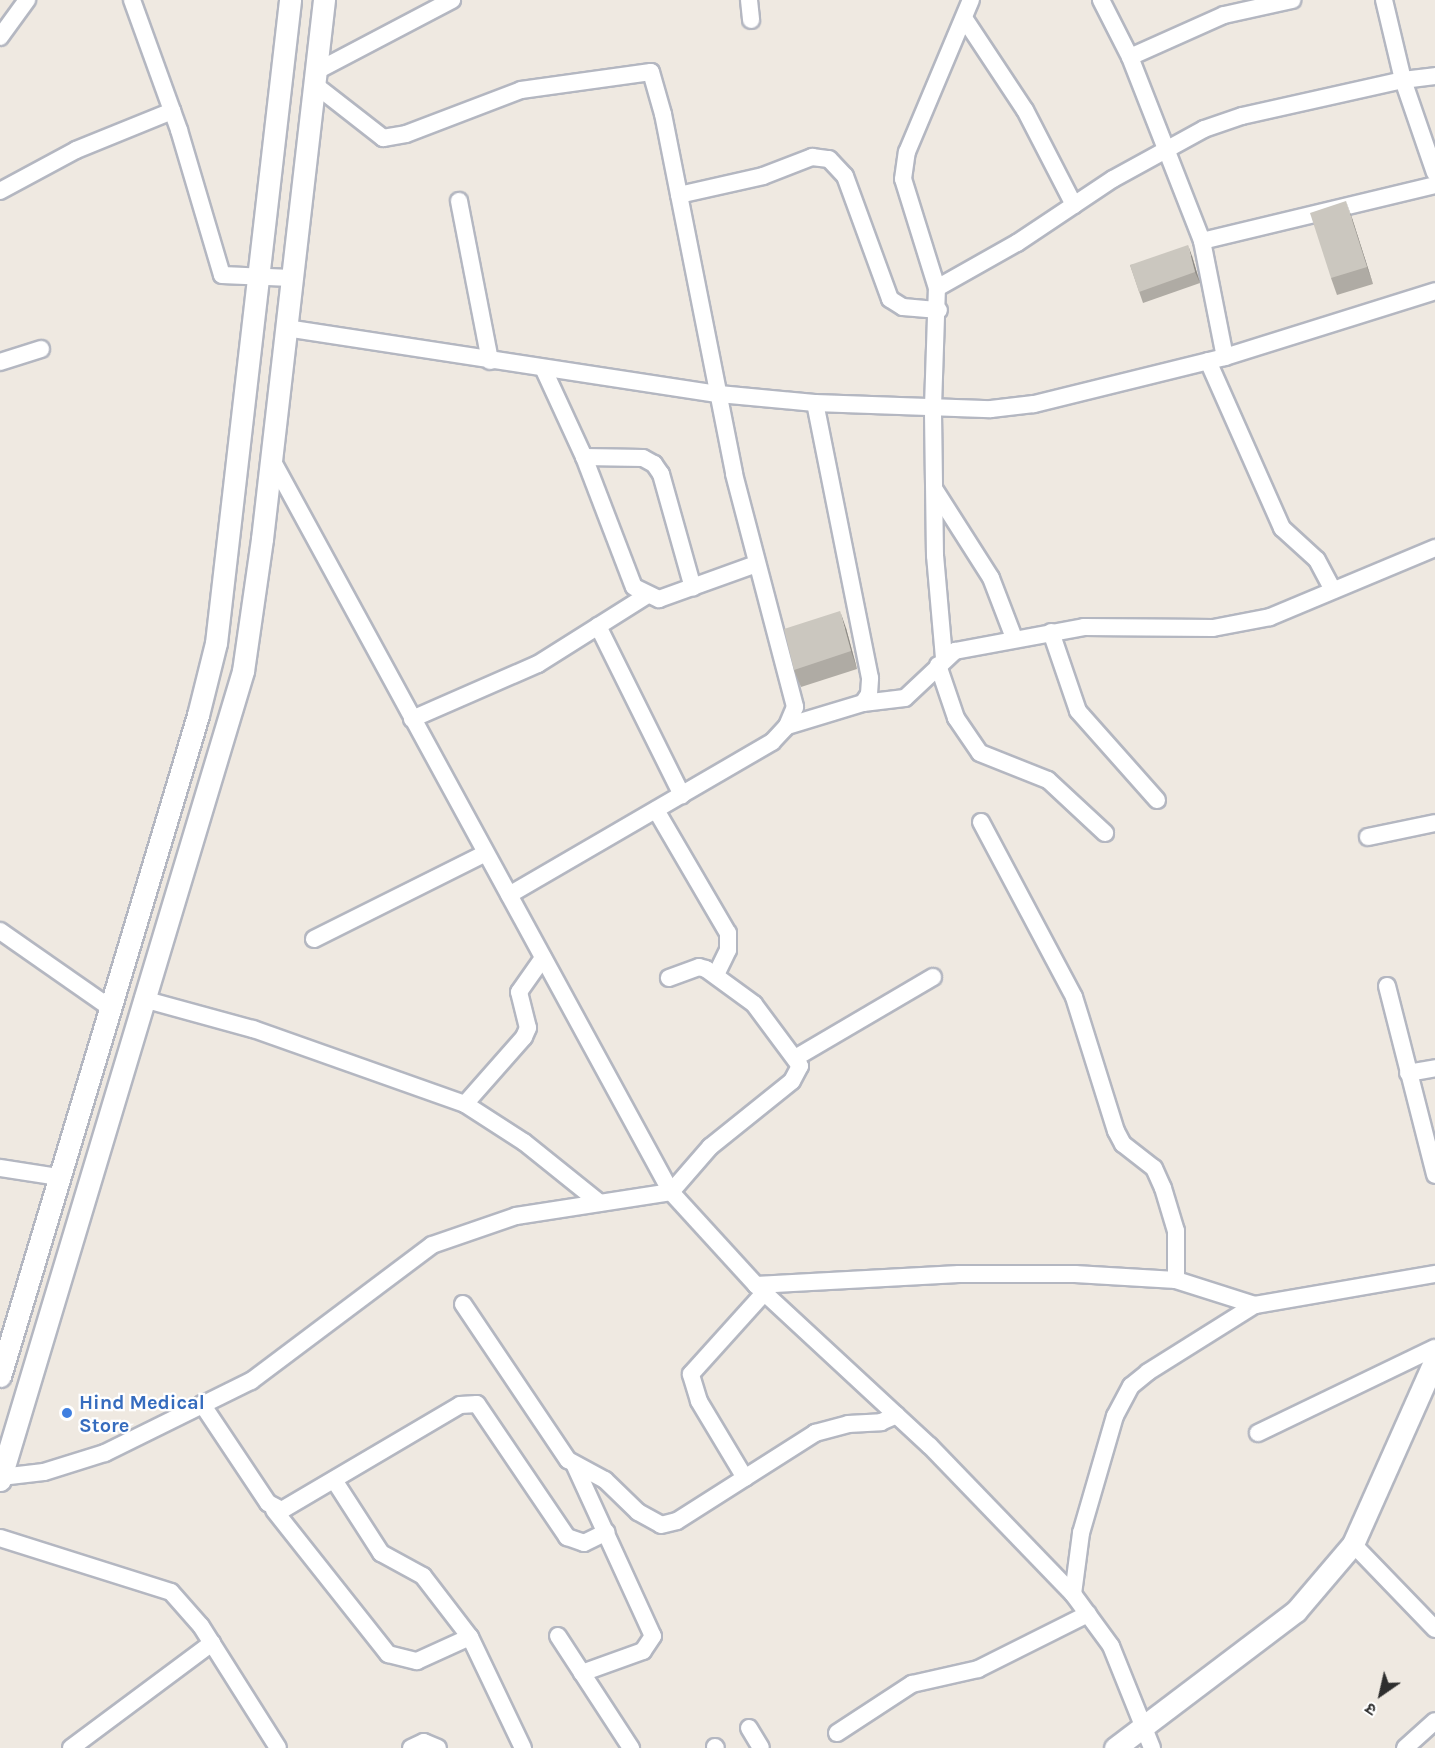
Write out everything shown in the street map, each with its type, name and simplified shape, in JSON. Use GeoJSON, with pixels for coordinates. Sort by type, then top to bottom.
{"type":"FeatureCollection","features":[{"type":"Feature","properties":{"kind":"street"},"geometry":{"type":"LineString","coordinates":[[0,37],[27,0]]}},
{"type":"Feature","properties":{"kind":"street"},"geometry":{"type":"LineString","coordinates":[[132,0],[172,111],[222,275],[291,278]]}},
{"type":"Feature","properties":{"kind":"street"},"geometry":{"type":"LineString","coordinates":[[0,1376],[198,715],[216,643],[260,278],[290,0]]}},
{"type":"Feature","properties":{"kind":"street"},"geometry":{"type":"LineString","coordinates":[[324,0],[271,458],[243,671],[0,1479],[44,1472],[105,1453],[251,1380],[432,1245],[516,1215],[671,1192],[710,1147],[792,1081],[800,1066],[754,1004],[716,975],[699,967],[669,978]]}},
{"type":"Feature","properties":{"kind":"street"},"geometry":{"type":"LineString","coordinates":[[315,78],[452,0]]}},
{"type":"Feature","properties":{"kind":"street"},"geometry":{"type":"LineString","coordinates":[[749,0],[751,20]]}},
{"type":"Feature","properties":{"kind":"street"},"geometry":{"type":"LineString","coordinates":[[971,0],[907,152],[903,179],[937,288],[939,310],[933,407],[935,556],[941,661],[956,718],[980,753],[1048,780],[1105,833]]}},
{"type":"Feature","properties":{"kind":"street"},"geometry":{"type":"LineString","coordinates":[[1101,0],[1130,57],[1202,241],[1225,357]]}},
{"type":"Feature","properties":{"kind":"street"},"geometry":{"type":"LineString","coordinates":[[1130,57],[1224,15],[1292,0]]}},
{"type":"Feature","properties":{"kind":"street"},"geometry":{"type":"LineString","coordinates":[[1384,0],[1403,80],[1435,173]]}},
{"type":"Feature","properties":{"kind":"street"},"geometry":{"type":"LineString","coordinates":[[964,18],[1025,111],[1074,205]]}},
{"type":"Feature","properties":{"kind":"street"},"geometry":{"type":"LineString","coordinates":[[315,78],[383,138],[406,134],[520,90],[651,72],[756,564],[795,707],[787,726],[772,742],[509,896]]}},
{"type":"Feature","properties":{"kind":"street"},"geometry":{"type":"LineString","coordinates":[[937,288],[1167,148],[1242,116],[1403,80],[1435,76]]}},
{"type":"Feature","properties":{"kind":"street"},"geometry":{"type":"LineString","coordinates":[[0,191],[76,150],[172,111]]}},
{"type":"Feature","properties":{"kind":"street"},"geometry":{"type":"LineString","coordinates":[[679,195],[763,176],[812,157],[829,159],[845,176],[890,299],[903,308],[939,310]]}},
{"type":"Feature","properties":{"kind":"street"},"geometry":{"type":"LineString","coordinates":[[1202,241],[1435,185]]}},
{"type":"Feature","properties":{"kind":"street"},"geometry":{"type":"LineString","coordinates":[[459,201],[490,362]]}},
{"type":"Feature","properties":{"kind":"street"},"geometry":{"type":"LineString","coordinates":[[286,328],[490,362],[719,394],[815,403],[991,409],[1034,404],[1225,357],[1435,291]]}},
{"type":"Feature","properties":{"kind":"street"},"geometry":{"type":"LineString","coordinates":[[0,362],[41,349]]}},
{"type":"Feature","properties":{"kind":"street"},"geometry":{"type":"LineString","coordinates":[[1208,361],[1282,528],[1317,560],[1333,591]]}},
{"type":"Feature","properties":{"kind":"street"},"geometry":{"type":"LineString","coordinates":[[544,370],[584,457],[634,587],[646,596],[659,599],[756,564]]}},
{"type":"Feature","properties":{"kind":"street"},"geometry":{"type":"LineString","coordinates":[[815,403],[870,678],[869,694],[863,703]]}},
{"type":"Feature","properties":{"kind":"street"},"geometry":{"type":"LineString","coordinates":[[584,457],[643,458],[654,464],[661,474],[693,588]]}},
{"type":"Feature","properties":{"kind":"street"},"geometry":{"type":"LineString","coordinates":[[271,458],[671,1192],[760,1289],[897,1415],[1073,1594],[1111,1646],[1141,1729],[1152,1748]]}},
{"type":"Feature","properties":{"kind":"street"},"geometry":{"type":"LineString","coordinates":[[935,490],[991,578],[1014,638]]}},
{"type":"Feature","properties":{"kind":"street"},"geometry":{"type":"LineString","coordinates":[[787,726],[863,703],[905,698],[941,661],[955,651],[1014,638],[1084,627],[1213,628],[1270,617],[1435,549]]}},
{"type":"Feature","properties":{"kind":"street"},"geometry":{"type":"LineString","coordinates":[[412,719],[538,664],[646,596]]}},
{"type":"Feature","properties":{"kind":"street"},"geometry":{"type":"LineString","coordinates":[[598,627],[682,795]]}},
{"type":"Feature","properties":{"kind":"street"},"geometry":{"type":"LineString","coordinates":[[1051,632],[1078,711],[1157,800]]}},
{"type":"Feature","properties":{"kind":"street"},"geometry":{"type":"LineString","coordinates":[[656,810],[728,933],[728,950],[716,975]]}},
{"type":"Feature","properties":{"kind":"street"},"geometry":{"type":"LineString","coordinates":[[981,822],[1074,997],[1116,1131],[1123,1144],[1154,1168],[1163,1188],[1176,1231],[1176,1280]]}},
{"type":"Feature","properties":{"kind":"street"},"geometry":{"type":"LineString","coordinates":[[1368,837],[1435,823]]}},
{"type":"Feature","properties":{"kind":"street"},"geometry":{"type":"LineString","coordinates":[[314,939],[486,853]]}},
{"type":"Feature","properties":{"kind":"street"},"geometry":{"type":"LineString","coordinates":[[0,931],[109,1007]]}},
{"type":"Feature","properties":{"kind":"street"},"geometry":{"type":"LineString","coordinates":[[465,1104],[524,1037],[528,1028],[519,992],[543,958]]}},
{"type":"Feature","properties":{"kind":"street"},"geometry":{"type":"LineString","coordinates":[[795,1059],[933,977]]}},
{"type":"Feature","properties":{"kind":"street"},"geometry":{"type":"LineString","coordinates":[[1387,986],[1435,1175]]}},
{"type":"Feature","properties":{"kind":"street"},"geometry":{"type":"LineString","coordinates":[[143,999],[253,1029],[465,1104],[524,1143],[600,1203]]}},
{"type":"Feature","properties":{"kind":"street"},"geometry":{"type":"LineString","coordinates":[[1408,1073],[1435,1068]]}},
{"type":"Feature","properties":{"kind":"street"},"geometry":{"type":"LineString","coordinates":[[0,1168],[59,1177]]}},
{"type":"Feature","properties":{"kind":"street"},"geometry":{"type":"LineString","coordinates":[[745,1478],[699,1401],[691,1374],[760,1289],[959,1274],[1176,1280],[1255,1305]]}},
{"type":"Feature","properties":{"kind":"street"},"geometry":{"type":"LineString","coordinates":[[1073,1594],[1081,1533],[1121,1402],[1148,1372],[1255,1305],[1435,1274]]}},
{"type":"Feature","properties":{"kind":"street"},"geometry":{"type":"LineString","coordinates":[[463,1304],[556,1447],[575,1466],[653,1636],[643,1651],[582,1673]]}},
{"type":"Feature","properties":{"kind":"street"},"geometry":{"type":"LineString","coordinates":[[1258,1433],[1435,1348]]}},
{"type":"Feature","properties":{"kind":"street"},"geometry":{"type":"LineString","coordinates":[[1115,1748],[1296,1611],[1353,1544],[1435,1360]]}},
{"type":"Feature","properties":{"kind":"street"},"geometry":{"type":"LineString","coordinates":[[202,1404],[274,1510],[388,1654],[417,1661],[470,1637]]}},
{"type":"Feature","properties":{"kind":"street"},"geometry":{"type":"LineString","coordinates":[[274,1510],[282,1510],[460,1405],[477,1404],[567,1537],[584,1543],[607,1532]]}},
{"type":"Feature","properties":{"kind":"street"},"geometry":{"type":"LineString","coordinates":[[575,1466],[605,1480],[638,1512],[661,1525],[677,1521],[815,1433],[848,1424],[881,1422],[897,1415]]}},
{"type":"Feature","properties":{"kind":"street"},"geometry":{"type":"LineString","coordinates":[[334,1480],[381,1553],[423,1576],[470,1637],[523,1748]]}},
{"type":"Feature","properties":{"kind":"street"},"geometry":{"type":"LineString","coordinates":[[0,1538],[171,1592],[212,1643],[278,1748]]}},
{"type":"Feature","properties":{"kind":"street"},"geometry":{"type":"LineString","coordinates":[[1353,1544],[1435,1629]]}},
{"type":"Feature","properties":{"kind":"street"},"geometry":{"type":"LineString","coordinates":[[837,1733],[912,1684],[978,1669],[1088,1614]]}},
{"type":"Feature","properties":{"kind":"street"},"geometry":{"type":"LineString","coordinates":[[558,1636],[631,1748]]}},
{"type":"Feature","properties":{"kind":"street"},"geometry":{"type":"LineString","coordinates":[[71,1748],[212,1643]]}},
{"type":"Feature","properties":{"kind":"street"},"geometry":{"type":"LineString","coordinates":[[1405,1748],[1435,1720]]}},
{"type":"Feature","properties":{"kind":"street"},"geometry":{"type":"LineString","coordinates":[[749,1728],[761,1748]]}},
{"type":"Feature","properties":{"kind":"street"},"geometry":{"type":"LineString","coordinates":[[411,1748],[424,1742],[438,1748]]}},
{"type":"Feature","properties":{"kind":"building"},"geometry":{"type":"Polygon","coordinates":[[[1346,201],[1367,267],[1331,278],[1310,213],[1346,201]]]}},
{"type":"Feature","properties":{"kind":"building"},"geometry":{"type":"Polygon","coordinates":[[[1188,245],[1195,272],[1139,292],[1130,265],[1188,245]]]}},
{"type":"Feature","properties":{"kind":"building"},"geometry":{"type":"Polygon","coordinates":[[[840,611],[851,651],[794,670],[784,629],[840,611]]]}},
{"type":"Feature","properties":{"kind":"place","name":"Hind Medical Store"},"geometry":{"type":"Point","coordinates":[67,1413]}}]}
